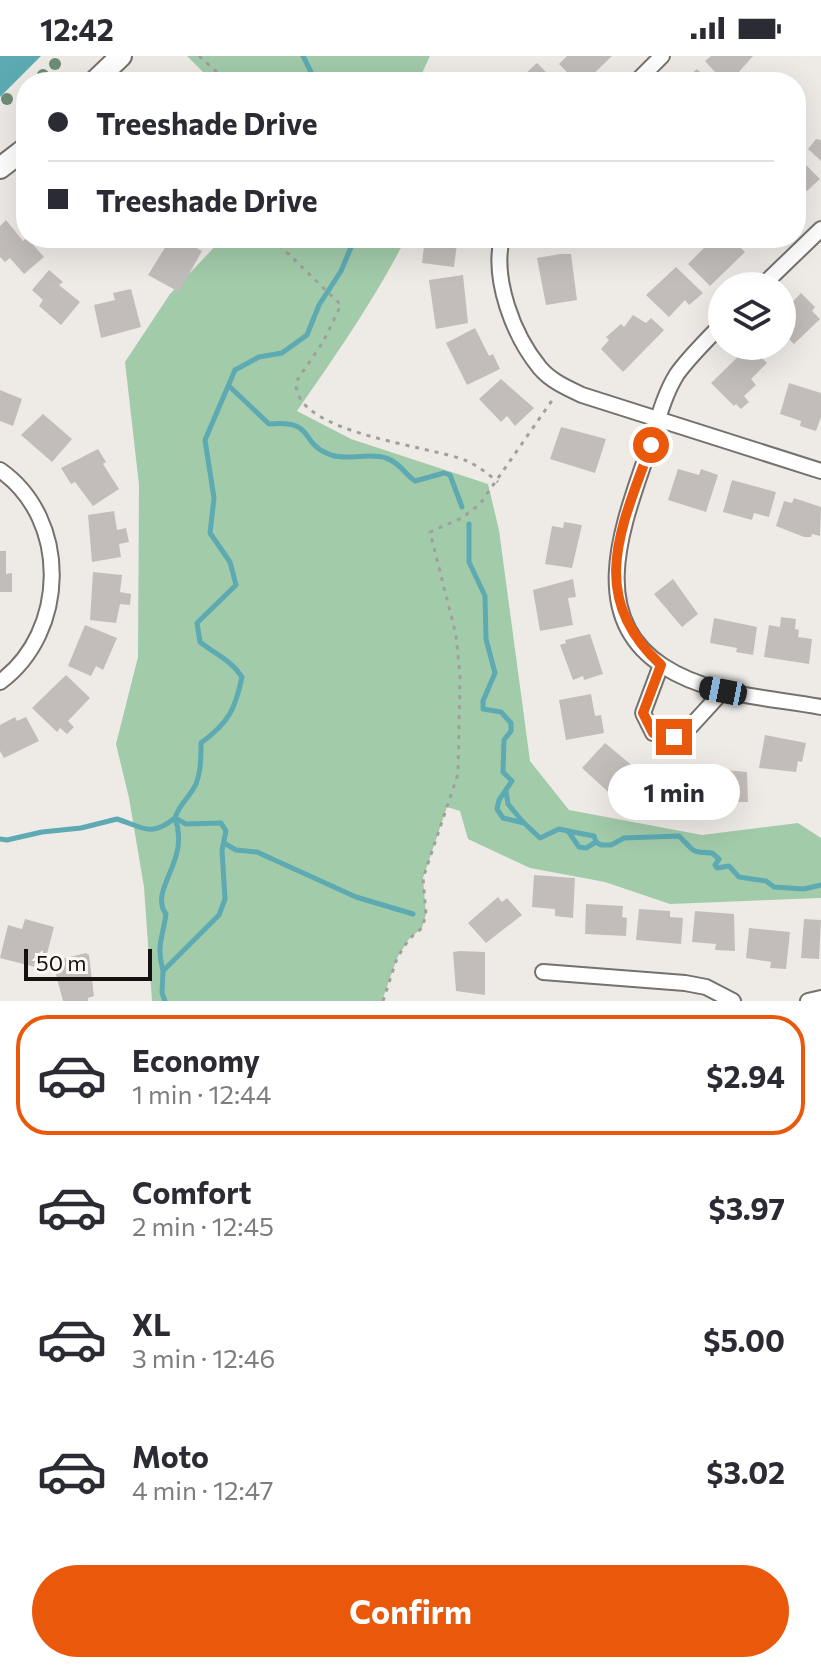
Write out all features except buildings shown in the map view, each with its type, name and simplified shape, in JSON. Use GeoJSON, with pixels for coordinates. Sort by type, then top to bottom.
{"type":"FeatureCollection","features":[{"type":"Feature","properties":{"kind":"main road"},"geometry":{"type":"LineString","coordinates":[[104,72],[121,56]]}},
{"type":"Feature","properties":{"kind":"street"},"geometry":{"type":"LineString","coordinates":[[646,72],[662,56]]}},
{"type":"Feature","properties":{"kind":"street"},"geometry":{"type":"LineString","coordinates":[[806,243],[821,229]]}},
{"type":"Feature","properties":{"kind":"street"},"geometry":{"type":"LineString","coordinates":[[501,248],[499,279],[508,309],[540,368],[562,386],[659,421],[821,471]]}},
{"type":"Feature","properties":{"kind":"street"},"geometry":{"type":"LineString","coordinates":[[776,272],[801,248]]}},
{"type":"Feature","properties":{"kind":"street"},"geometry":{"type":"LineString","coordinates":[[708,340],[676,376],[659,421],[625,519],[615,574],[617,600],[641,646],[661,665],[702,686],[821,707]]}},
{"type":"Feature","properties":{"kind":"street"},"geometry":{"type":"LineString","coordinates":[[0,470],[21,485],[39,513],[50,545],[52,579],[47,617],[36,642],[19,667],[0,682]]}},
{"type":"Feature","properties":{"kind":"street"},"geometry":{"type":"LineString","coordinates":[[661,665],[643,713],[653,733],[674,737],[691,726],[723,691]]}},
{"type":"Feature","properties":{"kind":"street"},"geometry":{"type":"LineString","coordinates":[[543,972],[685,983],[706,987],[733,1001]]}},
{"type":"Feature","properties":{"kind":"street"},"geometry":{"type":"LineString","coordinates":[[808,1001],[821,998]]}},
{"type":"Feature","properties":{"kind":"path"},"geometry":{"type":"LineString","coordinates":[[199,56],[217,72]]}},
{"type":"Feature","properties":{"kind":"path"},"geometry":{"type":"LineString","coordinates":[[282,248],[340,303],[340,310],[296,382],[299,400],[316,417],[329,423],[465,460],[498,482]]}},
{"type":"Feature","properties":{"kind":"path"},"geometry":{"type":"LineString","coordinates":[[383,1001],[397,958],[409,939],[422,928],[426,914],[423,878],[458,774],[460,676],[456,635],[430,532],[462,518],[498,482],[562,386]]}},
{"type":"Feature","properties":{"kind":"green space"},"geometry":{"type":"Polygon","coordinates":[[[187,56],[430,56],[423,72],[203,72],[187,56]]]}},
{"type":"Feature","properties":{"kind":"green space"},"geometry":{"type":"Polygon","coordinates":[[[214,248],[401,248],[368,305],[297,411],[351,439],[488,484],[499,530],[530,761],[569,810],[702,835],[798,823],[821,838],[821,898],[670,904],[605,882],[530,868],[468,839],[460,811],[447,807],[423,878],[426,914],[422,928],[409,939],[397,958],[382,1001],[152,1001],[144,887],[116,744],[138,657],[139,485],[125,362],[170,294],[214,248]]]}},
{"type":"Feature","properties":{"kind":"water"},"geometry":{"type":"Polygon","coordinates":[[[0,56],[41,56],[25,72],[16,72],[16,81],[0,97],[0,56]]]}},
{"type":"Feature","properties":{"kind":"waterway"},"geometry":{"type":"LineString","coordinates":[[303,56],[311,72]]}},
{"type":"Feature","properties":{"kind":"waterway"},"geometry":{"type":"LineString","coordinates":[[165,1001],[162,993],[163,971],[219,915],[225,899],[222,850],[226,831],[221,823],[186,824],[175,818],[196,784],[201,743],[229,714],[242,677],[228,662],[200,642],[197,623],[236,585],[230,562],[210,533],[214,498],[205,440],[235,370],[259,357],[282,353],[307,335],[319,305],[341,271],[351,248]]}},
{"type":"Feature","properties":{"kind":"waterway"},"geometry":{"type":"LineString","coordinates":[[230,387],[269,424],[295,425],[314,445],[331,455],[386,458],[395,462],[415,481],[444,473],[450,475],[462,507]]}},
{"type":"Feature","properties":{"kind":"waterway"},"geometry":{"type":"LineString","coordinates":[[469,524],[469,562],[485,596],[486,639],[495,673],[483,701],[483,709],[501,712],[511,723],[511,731],[504,740],[503,772],[512,781],[499,800],[497,809],[503,818],[524,823],[540,838],[559,829],[568,831],[579,847],[586,848],[596,842],[611,845],[624,838],[679,836],[693,850],[712,853],[719,859],[715,865],[717,868],[729,866],[739,877],[766,881],[774,887],[804,889],[821,885]]}},
{"type":"Feature","properties":{"kind":"waterway"},"geometry":{"type":"LineString","coordinates":[[506,791],[508,804],[523,822]]}},
{"type":"Feature","properties":{"kind":"waterway"},"geometry":{"type":"LineString","coordinates":[[0,839],[81,828],[117,819],[153,829],[175,818],[178,848],[162,895],[166,914],[160,947],[163,970]]}},
{"type":"Feature","properties":{"kind":"waterway"},"geometry":{"type":"LineString","coordinates":[[568,831],[594,836],[596,842]]}},
{"type":"Feature","properties":{"kind":"waterway"},"geometry":{"type":"LineString","coordinates":[[224,843],[236,850],[257,852],[356,897],[413,914]]}},
{"type":"Feature","properties":{"kind":"route"},"geometry":{"type":"LineString","coordinates":[[651,445],[625,519],[618,550],[615,574],[617,600],[641,646],[661,665],[643,713],[653,733],[674,737]]}}]}
